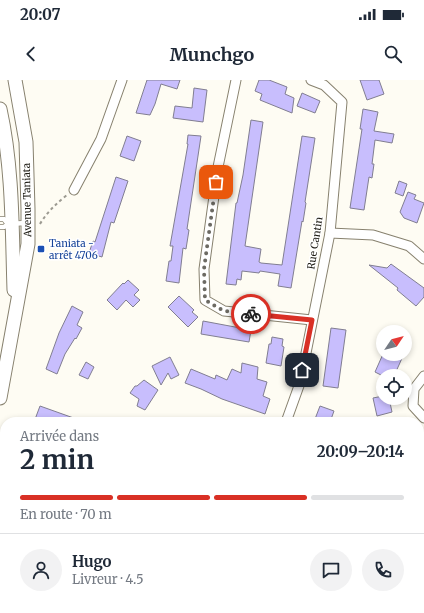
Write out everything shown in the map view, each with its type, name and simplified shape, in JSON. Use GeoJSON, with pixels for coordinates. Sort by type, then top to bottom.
{"type":"FeatureCollection","features":[{"type":"Feature","properties":{"kind":"main road","name":"Avenue Taniata"},"geometry":{"type":"LineString","coordinates":[[0,398],[33,224],[26,142],[15,80]]}},
{"type":"Feature","properties":{"kind":"main road","name":"Avenue Taniata"},"geometry":{"type":"LineString","coordinates":[[0,109],[5,134],[10,178],[5,223],[14,320]]}},
{"type":"Feature","properties":{"kind":"street"},"geometry":{"type":"LineString","coordinates":[[74,190],[101,139],[122,80]]}},
{"type":"Feature","properties":{"kind":"street"},"geometry":{"type":"LineString","coordinates":[[236,80],[218,167],[204,269],[205,300],[224,311],[312,320]]}},
{"type":"Feature","properties":{"kind":"street","name":"Rue Cantin"},"geometry":{"type":"LineString","coordinates":[[288,417],[300,383],[330,233],[342,102],[324,85],[311,80]]}},
{"type":"Feature","properties":{"kind":"street"},"geometry":{"type":"LineString","coordinates":[[330,233],[373,235],[410,246],[424,259]]}},
{"type":"Feature","properties":{"kind":"street"},"geometry":{"type":"LineString","coordinates":[[423,417],[413,406],[414,388],[424,376]]}},
{"type":"Feature","properties":{"kind":"lane"},"geometry":{"type":"LineString","coordinates":[[5,223],[33,224]]}},
{"type":"Feature","properties":{"kind":"path"},"geometry":{"type":"LineString","coordinates":[[33,224],[45,216],[56,204],[74,190]]}},
{"type":"Feature","properties":{"kind":"building"},"geometry":{"type":"Polygon","coordinates":[[[147,80],[180,80],[177,89],[161,84],[150,115],[136,113],[147,80]]]}},
{"type":"Feature","properties":{"kind":"building"},"geometry":{"type":"Polygon","coordinates":[[[259,80],[269,80],[287,87],[285,94],[294,98],[292,113],[260,100],[262,94],[255,91],[259,80]]]}},
{"type":"Feature","properties":{"kind":"building"},"geometry":{"type":"Polygon","coordinates":[[[360,80],[379,80],[384,94],[367,100],[360,80]]]}},
{"type":"Feature","properties":{"kind":"building"},"geometry":{"type":"Polygon","coordinates":[[[194,88],[207,90],[203,122],[173,118],[175,106],[192,108],[194,88]]]}},
{"type":"Feature","properties":{"kind":"building"},"geometry":{"type":"Polygon","coordinates":[[[302,93],[320,101],[315,113],[297,106],[302,93]]]}},
{"type":"Feature","properties":{"kind":"building"},"geometry":{"type":"Polygon","coordinates":[[[363,109],[378,112],[374,131],[394,134],[392,143],[375,140],[372,178],[369,177],[364,210],[350,208],[362,129],[360,129],[363,109]]]}},
{"type":"Feature","properties":{"kind":"building"},"geometry":{"type":"Polygon","coordinates":[[[251,120],[263,122],[245,246],[261,249],[259,262],[261,263],[282,265],[302,136],[315,138],[303,222],[302,221],[291,288],[278,286],[280,274],[260,271],[259,273],[242,271],[241,280],[237,279],[236,285],[226,284],[236,203],[243,175],[251,120]]]}},
{"type":"Feature","properties":{"kind":"building"},"geometry":{"type":"Polygon","coordinates":[[[188,135],[201,136],[187,229],[189,230],[186,249],[183,248],[179,283],[166,281],[169,261],[171,261],[173,246],[170,246],[188,144],[188,135]]]}},
{"type":"Feature","properties":{"kind":"building"},"geometry":{"type":"Polygon","coordinates":[[[127,136],[141,141],[134,161],[120,156],[127,136]]]}},
{"type":"Feature","properties":{"kind":"building"},"geometry":{"type":"Polygon","coordinates":[[[116,177],[128,181],[114,223],[111,222],[102,257],[89,253],[93,241],[95,242],[116,177]]]}},
{"type":"Feature","properties":{"kind":"building"},"geometry":{"type":"Polygon","coordinates":[[[399,181],[407,184],[403,196],[395,193],[399,181]]]}},
{"type":"Feature","properties":{"kind":"building"},"geometry":{"type":"Polygon","coordinates":[[[408,192],[416,195],[414,199],[424,203],[417,223],[404,218],[400,212],[408,192]]]}},
{"type":"Feature","properties":{"kind":"building"},"geometry":{"type":"Polygon","coordinates":[[[391,264],[424,288],[424,297],[416,306],[397,290],[398,288],[369,265],[387,268],[391,264]]]}},
{"type":"Feature","properties":{"kind":"building"},"geometry":{"type":"Polygon","coordinates":[[[128,280],[139,290],[134,295],[140,300],[133,307],[126,300],[117,310],[107,300],[123,283],[124,284],[128,280]]]}},
{"type":"Feature","properties":{"kind":"building"},"geometry":{"type":"Polygon","coordinates":[[[179,296],[194,310],[192,312],[198,317],[188,327],[168,307],[179,296]]]}},
{"type":"Feature","properties":{"kind":"building"},"geometry":{"type":"Polygon","coordinates":[[[72,306],[83,312],[77,325],[82,328],[65,354],[57,374],[46,369],[59,333],[72,306]]]}},
{"type":"Feature","properties":{"kind":"building"},"geometry":{"type":"Polygon","coordinates":[[[203,321],[251,330],[249,342],[201,334],[203,321]]]}},
{"type":"Feature","properties":{"kind":"building"},"geometry":{"type":"Polygon","coordinates":[[[331,328],[346,330],[338,388],[323,386],[331,328]]]}},
{"type":"Feature","properties":{"kind":"building"},"geometry":{"type":"Polygon","coordinates":[[[272,337],[283,339],[282,346],[284,347],[281,366],[266,363],[269,344],[271,344],[272,337]]]}},
{"type":"Feature","properties":{"kind":"building"},"geometry":{"type":"Polygon","coordinates":[[[170,357],[179,375],[171,379],[168,373],[161,385],[152,366],[170,357]]]}},
{"type":"Feature","properties":{"kind":"building"},"geometry":{"type":"Polygon","coordinates":[[[380,361],[401,361],[397,369],[376,369],[380,361]]]}},
{"type":"Feature","properties":{"kind":"building"},"geometry":{"type":"Polygon","coordinates":[[[86,362],[94,367],[88,379],[79,375],[86,362]]]}},
{"type":"Feature","properties":{"kind":"building"},"geometry":{"type":"Polygon","coordinates":[[[242,363],[258,367],[257,379],[267,382],[263,396],[270,399],[265,414],[222,399],[185,383],[191,369],[215,379],[216,375],[227,380],[232,369],[241,373],[242,363]]]}},
{"type":"Feature","properties":{"kind":"building"},"geometry":{"type":"Polygon","coordinates":[[[144,380],[158,390],[145,410],[137,406],[139,399],[130,393],[135,386],[144,380]]]}},
{"type":"Feature","properties":{"kind":"building"},"geometry":{"type":"Polygon","coordinates":[[[376,397],[376,405],[390,405],[392,412],[377,416],[373,398],[376,397]]]}},
{"type":"Feature","properties":{"kind":"building"},"geometry":{"type":"Polygon","coordinates":[[[40,406],[71,417],[36,417],[40,406]]]}},
{"type":"Feature","properties":{"kind":"building"},"geometry":{"type":"Polygon","coordinates":[[[320,406],[334,411],[332,417],[316,417],[320,406]]]}},
{"type":"Feature","properties":{"kind":"way so far"},"geometry":{"type":"LineString","coordinates":[[216,182],[204,269],[205,300],[224,311],[251,314]]}},
{"type":"Feature","properties":{"kind":"place","name":"Taniata - arrêt 4706"},"geometry":{"type":"Point","coordinates":[41,249]}},
{"type":"Feature","properties":{"kind":"route"},"geometry":{"type":"LineString","coordinates":[[251,314],[312,320],[302,370]]}}]}
